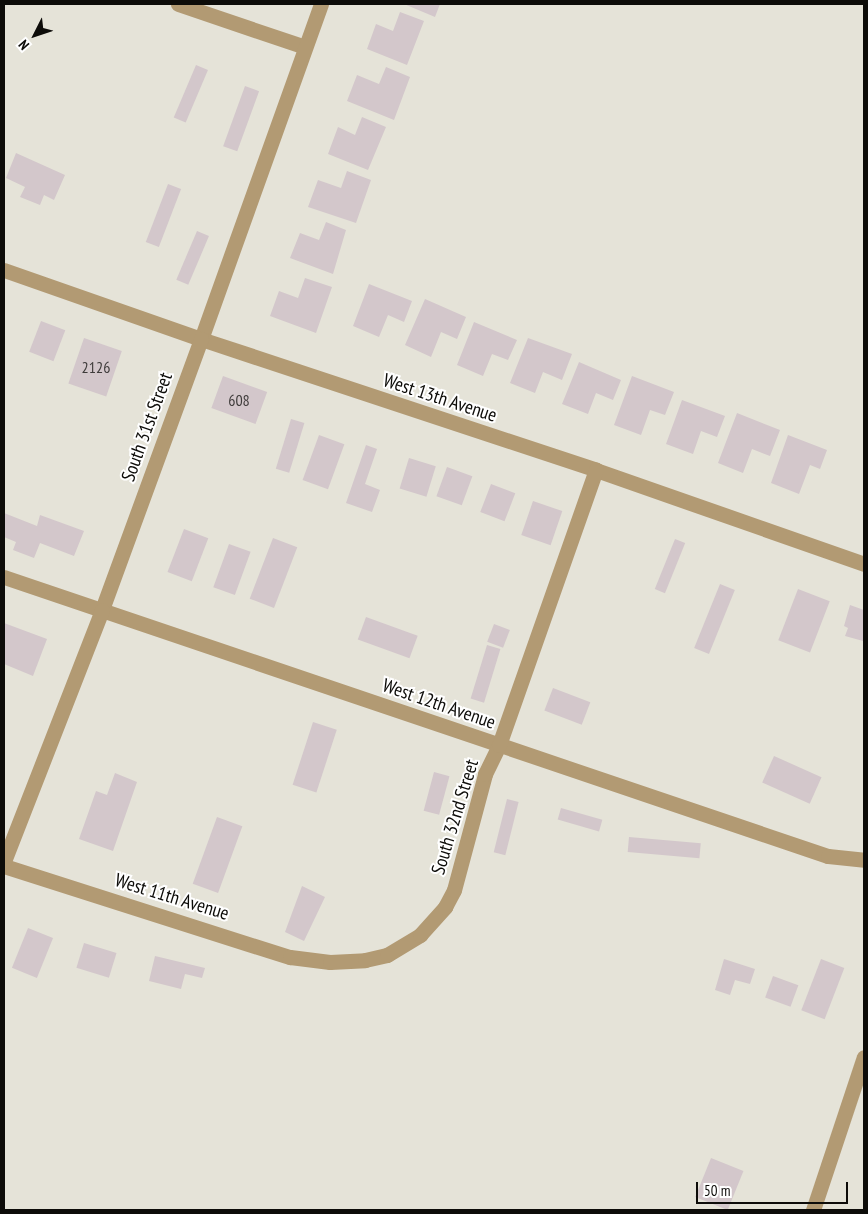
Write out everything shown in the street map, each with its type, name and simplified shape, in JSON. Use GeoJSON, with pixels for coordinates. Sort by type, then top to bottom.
{"type":"FeatureCollection","features":[{"type":"Feature","properties":{"kind":"street"},"geometry":{"type":"LineString","coordinates":[[178,4],[305,47]]}},
{"type":"Feature","properties":{"kind":"street","name":"South 31st Street"},"geometry":{"type":"LineString","coordinates":[[4,862],[102,610],[322,4]]}},
{"type":"Feature","properties":{"kind":"street","name":"West 13th Avenue"},"geometry":{"type":"LineString","coordinates":[[4,270],[200,339],[596,470],[864,564]]}},
{"type":"Feature","properties":{"kind":"street","name":"South 32nd Street"},"geometry":{"type":"LineString","coordinates":[[330,962],[365,960],[387,955],[420,936],[445,907],[454,890],[485,774],[499,745],[596,470]]}},
{"type":"Feature","properties":{"kind":"street","name":"West 12th Avenue"},"geometry":{"type":"LineString","coordinates":[[4,577],[828,856],[864,860]]}},
{"type":"Feature","properties":{"kind":"street","name":"West 11th Avenue"},"geometry":{"type":"LineString","coordinates":[[4,866],[290,957],[330,962]]}},
{"type":"Feature","properties":{"kind":"street"},"geometry":{"type":"LineString","coordinates":[[812,1210],[864,1057]]}},
{"type":"Feature","properties":{"kind":"building"},"geometry":{"type":"Polygon","coordinates":[[[404,4],[440,4],[435,17],[404,4]]]}},
{"type":"Feature","properties":{"kind":"building"},"geometry":{"type":"Polygon","coordinates":[[[400,12],[424,21],[407,65],[367,49],[376,24],[393,31],[400,12]]]}},
{"type":"Feature","properties":{"kind":"building"},"geometry":{"type":"Polygon","coordinates":[[[196,65],[208,70],[186,123],[174,117],[196,65]]]}},
{"type":"Feature","properties":{"kind":"building"},"geometry":{"type":"Polygon","coordinates":[[[386,67],[410,77],[394,120],[347,101],[357,75],[379,84],[386,67]]]}},
{"type":"Feature","properties":{"kind":"building"},"geometry":{"type":"Polygon","coordinates":[[[245,86],[259,91],[237,151],[223,146],[245,86]]]}},
{"type":"Feature","properties":{"kind":"building"},"geometry":{"type":"Polygon","coordinates":[[[362,117],[386,127],[368,170],[328,154],[338,127],[355,135],[362,117]]]}},
{"type":"Feature","properties":{"kind":"building"},"geometry":{"type":"Polygon","coordinates":[[[16,153],[65,175],[54,200],[44,195],[40,205],[20,197],[25,187],[6,178],[16,153]]]}},
{"type":"Feature","properties":{"kind":"building"},"geometry":{"type":"Polygon","coordinates":[[[347,171],[371,180],[356,223],[308,207],[318,180],[341,188],[347,171]]]}},
{"type":"Feature","properties":{"kind":"building"},"geometry":{"type":"Polygon","coordinates":[[[168,184],[181,189],[159,247],[146,242],[168,184]]]}},
{"type":"Feature","properties":{"kind":"building"},"geometry":{"type":"Polygon","coordinates":[[[326,222],[346,230],[333,274],[290,258],[300,233],[319,240],[326,222]]]}},
{"type":"Feature","properties":{"kind":"building"},"geometry":{"type":"Polygon","coordinates":[[[197,231],[209,236],[188,285],[176,280],[197,231]]]}},
{"type":"Feature","properties":{"kind":"building"},"geometry":{"type":"Polygon","coordinates":[[[305,278],[332,287],[316,333],[270,316],[279,291],[298,298],[305,278]]]}},
{"type":"Feature","properties":{"kind":"building"},"geometry":{"type":"Polygon","coordinates":[[[369,284],[412,301],[404,322],[388,315],[379,337],[353,326],[369,284]]]}},
{"type":"Feature","properties":{"kind":"building"},"geometry":{"type":"Polygon","coordinates":[[[425,299],[466,317],[457,339],[441,332],[431,357],[405,345],[425,299]]]}},
{"type":"Feature","properties":{"kind":"building"},"geometry":{"type":"Polygon","coordinates":[[[41,321],[65,330],[53,361],[29,352],[41,321]]]}},
{"type":"Feature","properties":{"kind":"building"},"geometry":{"type":"Polygon","coordinates":[[[474,322],[517,340],[508,360],[492,354],[483,376],[457,365],[474,322]]]}},
{"type":"Feature","properties":{"kind":"building"},"geometry":{"type":"Polygon","coordinates":[[[84,338],[122,351],[106,396],[68,383],[84,338]]]}},
{"type":"Feature","properties":{"kind":"building"},"geometry":{"type":"Polygon","coordinates":[[[528,338],[572,354],[562,380],[543,372],[535,393],[510,383],[528,338]]]}},
{"type":"Feature","properties":{"kind":"building"},"geometry":{"type":"Polygon","coordinates":[[[579,362],[621,380],[613,400],[596,393],[588,414],[562,404],[579,362]]]}},
{"type":"Feature","properties":{"kind":"building"},"geometry":{"type":"Polygon","coordinates":[[[223,376],[267,392],[256,424],[211,408],[223,376]]]}},
{"type":"Feature","properties":{"kind":"building"},"geometry":{"type":"Polygon","coordinates":[[[632,376],[674,392],[665,415],[650,410],[641,435],[614,425],[632,376]]]}},
{"type":"Feature","properties":{"kind":"building"},"geometry":{"type":"Polygon","coordinates":[[[682,400],[725,416],[717,437],[701,431],[693,454],[666,444],[682,400]]]}},
{"type":"Feature","properties":{"kind":"building"},"geometry":{"type":"Polygon","coordinates":[[[737,413],[780,430],[770,456],[752,449],[743,473],[718,463],[737,413]]]}},
{"type":"Feature","properties":{"kind":"building"},"geometry":{"type":"Polygon","coordinates":[[[291,419],[304,423],[289,473],[276,469],[291,419]]]}},
{"type":"Feature","properties":{"kind":"building"},"geometry":{"type":"Polygon","coordinates":[[[319,435],[344,444],[328,489],[303,480],[319,435]]]}},
{"type":"Feature","properties":{"kind":"building"},"geometry":{"type":"Polygon","coordinates":[[[788,435],[827,450],[820,469],[810,465],[799,494],[771,483],[788,435]]]}},
{"type":"Feature","properties":{"kind":"building"},"geometry":{"type":"Polygon","coordinates":[[[366,445],[377,449],[365,484],[380,490],[372,512],[346,503],[366,445]]]}},
{"type":"Feature","properties":{"kind":"building"},"geometry":{"type":"Polygon","coordinates":[[[409,458],[436,466],[426,497],[400,489],[409,458]]]}},
{"type":"Feature","properties":{"kind":"building"},"geometry":{"type":"Polygon","coordinates":[[[447,467],[472,476],[462,505],[436,496],[447,467]]]}},
{"type":"Feature","properties":{"kind":"building"},"geometry":{"type":"Polygon","coordinates":[[[491,484],[515,493],[505,521],[480,512],[491,484]]]}},
{"type":"Feature","properties":{"kind":"building"},"geometry":{"type":"Polygon","coordinates":[[[533,501],[562,511],[551,545],[521,535],[533,501]]]}},
{"type":"Feature","properties":{"kind":"building"},"geometry":{"type":"Polygon","coordinates":[[[4,513],[37,526],[40,515],[84,531],[74,556],[40,543],[34,558],[13,550],[16,542],[4,537],[4,513]]]}},
{"type":"Feature","properties":{"kind":"building"},"geometry":{"type":"Polygon","coordinates":[[[184,529],[208,538],[192,581],[168,572],[184,529]]]}},
{"type":"Feature","properties":{"kind":"building"},"geometry":{"type":"Polygon","coordinates":[[[273,538],[297,547],[274,608],[250,599],[273,538]]]}},
{"type":"Feature","properties":{"kind":"building"},"geometry":{"type":"Polygon","coordinates":[[[675,539],[685,543],[665,593],[655,589],[675,539]]]}},
{"type":"Feature","properties":{"kind":"building"},"geometry":{"type":"Polygon","coordinates":[[[229,544],[251,552],[235,595],[213,587],[229,544]]]}},
{"type":"Feature","properties":{"kind":"building"},"geometry":{"type":"Polygon","coordinates":[[[720,584],[735,590],[709,654],[694,648],[720,584]]]}},
{"type":"Feature","properties":{"kind":"building"},"geometry":{"type":"Polygon","coordinates":[[[798,589],[830,601],[810,653],[778,640],[798,589]]]}},
{"type":"Feature","properties":{"kind":"building"},"geometry":{"type":"Polygon","coordinates":[[[850,605],[864,610],[863,641],[845,636],[848,628],[844,626],[850,605]]]}},
{"type":"Feature","properties":{"kind":"building"},"geometry":{"type":"Polygon","coordinates":[[[366,617],[418,636],[409,658],[358,640],[366,617]]]}},
{"type":"Feature","properties":{"kind":"building"},"geometry":{"type":"Polygon","coordinates":[[[4,623],[47,639],[33,676],[4,664],[4,623]]]}},
{"type":"Feature","properties":{"kind":"building"},"geometry":{"type":"Polygon","coordinates":[[[494,624],[510,630],[503,648],[487,642],[494,624]]]}},
{"type":"Feature","properties":{"kind":"building"},"geometry":{"type":"Polygon","coordinates":[[[487,645],[500,649],[484,703],[471,699],[487,645]]]}},
{"type":"Feature","properties":{"kind":"building"},"geometry":{"type":"Polygon","coordinates":[[[553,688],[590,702],[582,725],[544,710],[553,688]]]}},
{"type":"Feature","properties":{"kind":"building"},"geometry":{"type":"Polygon","coordinates":[[[313,722],[337,730],[316,792],[293,785],[313,722]]]}},
{"type":"Feature","properties":{"kind":"building"},"geometry":{"type":"Polygon","coordinates":[[[774,756],[822,777],[810,804],[762,782],[774,756]]]}},
{"type":"Feature","properties":{"kind":"building"},"geometry":{"type":"Polygon","coordinates":[[[434,772],[449,776],[439,815],[424,811],[434,772]]]}},
{"type":"Feature","properties":{"kind":"building"},"geometry":{"type":"Polygon","coordinates":[[[115,773],[137,782],[113,851],[79,839],[96,791],[107,795],[115,773]]]}},
{"type":"Feature","properties":{"kind":"building"},"geometry":{"type":"Polygon","coordinates":[[[507,799],[519,802],[505,855],[494,852],[507,799]]]}},
{"type":"Feature","properties":{"kind":"building"},"geometry":{"type":"Polygon","coordinates":[[[561,808],[602,820],[599,831],[558,820],[561,808]]]}},
{"type":"Feature","properties":{"kind":"building"},"geometry":{"type":"Polygon","coordinates":[[[217,817],[242,826],[218,893],[193,884],[217,817]]]}},
{"type":"Feature","properties":{"kind":"building"},"geometry":{"type":"Polygon","coordinates":[[[629,837],[701,843],[699,858],[628,852],[629,837]]]}},
{"type":"Feature","properties":{"kind":"building"},"geometry":{"type":"Polygon","coordinates":[[[302,886],[325,897],[304,941],[285,932],[302,886]]]}},
{"type":"Feature","properties":{"kind":"building"},"geometry":{"type":"Polygon","coordinates":[[[28,928],[53,938],[37,978],[12,968],[28,928]]]}},
{"type":"Feature","properties":{"kind":"building"},"geometry":{"type":"Polygon","coordinates":[[[84,943],[117,953],[109,978],[76,968],[84,943]]]}},
{"type":"Feature","properties":{"kind":"building"},"geometry":{"type":"Polygon","coordinates":[[[155,956],[205,968],[202,978],[185,974],[181,989],[149,981],[155,956]]]}},
{"type":"Feature","properties":{"kind":"building"},"geometry":{"type":"Polygon","coordinates":[[[724,959],[755,969],[750,984],[735,980],[730,995],[715,990],[724,959]]]}},
{"type":"Feature","properties":{"kind":"building"},"geometry":{"type":"Polygon","coordinates":[[[821,959],[844,968],[825,1019],[801,1010],[821,959]]]}},
{"type":"Feature","properties":{"kind":"building"},"geometry":{"type":"Polygon","coordinates":[[[773,976],[798,985],[791,1007],[765,998],[773,976]]]}},
{"type":"Feature","properties":{"kind":"building"},"geometry":{"type":"Polygon","coordinates":[[[711,1158],[743,1171],[728,1210],[695,1197],[711,1158]]]}}]}
